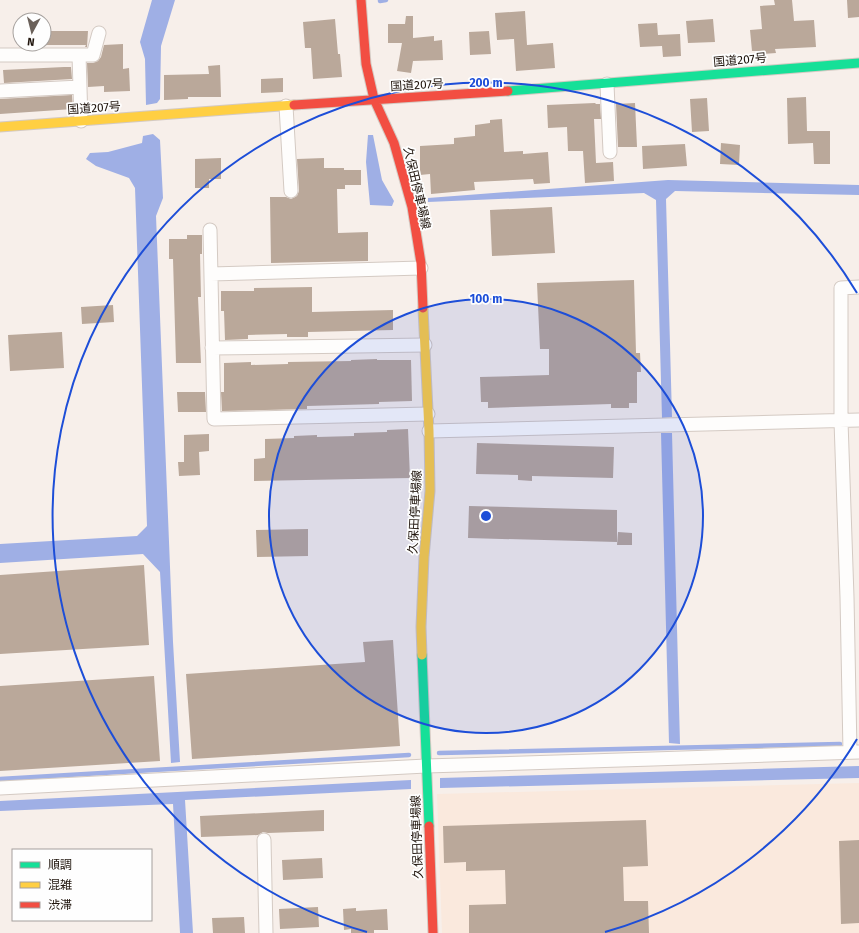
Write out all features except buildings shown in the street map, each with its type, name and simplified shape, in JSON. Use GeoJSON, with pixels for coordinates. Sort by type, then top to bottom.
{"type":"FeatureCollection","features":[{"type":"Feature","properties":{"kind":"main road","name":"久保田停車場線"},"geometry":{"type":"LineString","coordinates":[[361,0],[366,64],[374,99],[396,150],[412,207],[421,268],[429,431],[430,491],[421,626],[432,933]]}},
{"type":"Feature","properties":{"kind":"main road","name":"国道207号"},"geometry":{"type":"LineString","coordinates":[[0,127],[374,99],[515,91],[859,62]]}},
{"type":"Feature","properties":{"kind":"street"},"geometry":{"type":"LineString","coordinates":[[0,55],[93,55],[99,32]]}},
{"type":"Feature","properties":{"kind":"street"},"geometry":{"type":"LineString","coordinates":[[79,55],[81,121]]}},
{"type":"Feature","properties":{"kind":"street"},"geometry":{"type":"LineString","coordinates":[[607,84],[610,152]]}},
{"type":"Feature","properties":{"kind":"street"},"geometry":{"type":"LineString","coordinates":[[0,91],[80,87]]}},
{"type":"Feature","properties":{"kind":"street"},"geometry":{"type":"LineString","coordinates":[[286,106],[291,191]]}},
{"type":"Feature","properties":{"kind":"street"},"geometry":{"type":"LineString","coordinates":[[210,230],[214,419],[428,414]]}},
{"type":"Feature","properties":{"kind":"street"},"geometry":{"type":"LineString","coordinates":[[211,274],[421,268]]}},
{"type":"Feature","properties":{"kind":"street"},"geometry":{"type":"LineString","coordinates":[[0,788],[426,766],[855,752],[853,595],[841,421],[841,288],[859,287]]}},
{"type":"Feature","properties":{"kind":"street"},"geometry":{"type":"LineString","coordinates":[[212,348],[425,345]]}},
{"type":"Feature","properties":{"kind":"street"},"geometry":{"type":"LineString","coordinates":[[429,431],[859,420]]}},
{"type":"Feature","properties":{"kind":"street"},"geometry":{"type":"LineString","coordinates":[[264,840],[266,933]]}},
{"type":"Feature","properties":{"kind":"shaded area"},"geometry":{"type":"Polygon","coordinates":[[[859,783],[859,933],[442,933],[437,794],[859,783]]]}},
{"type":"Feature","properties":{"kind":"water"},"geometry":{"type":"Polygon","coordinates":[[[152,0],[175,0],[161,46],[160,99],[157,103],[146,105],[145,59],[140,42],[152,0]]]}},
{"type":"Feature","properties":{"kind":"water"},"geometry":{"type":"Polygon","coordinates":[[[153,134],[160,140],[163,198],[156,216],[173,642],[180,762],[171,763],[160,572],[143,554],[0,563],[0,544],[137,536],[147,526],[135,188],[129,178],[96,166],[86,159],[90,153],[108,152],[142,143],[143,136],[153,134]]]}},
{"type":"Feature","properties":{"kind":"water"},"geometry":{"type":"Polygon","coordinates":[[[368,135],[373,135],[382,180],[394,201],[392,206],[370,205],[366,162],[368,135]]]}},
{"type":"Feature","properties":{"kind":"water"},"geometry":{"type":"Polygon","coordinates":[[[668,180],[859,185],[859,195],[675,191],[666,199],[672,417],[662,418],[656,200],[644,193],[428,202],[428,198],[668,180]]]}},
{"type":"Feature","properties":{"kind":"water"},"geometry":{"type":"Polygon","coordinates":[[[661,433],[672,433],[680,744],[669,743],[661,433]]]}},
{"type":"Feature","properties":{"kind":"water"},"geometry":{"type":"Polygon","coordinates":[[[859,766],[859,778],[440,788],[440,778],[859,766]]]}},
{"type":"Feature","properties":{"kind":"water"},"geometry":{"type":"Polygon","coordinates":[[[411,780],[411,789],[185,800],[193,933],[180,933],[173,804],[0,811],[0,801],[411,780]]]}},
{"type":"Feature","properties":{"kind":"waterway"},"geometry":{"type":"LineString","coordinates":[[380,1],[386,0]]}},
{"type":"Feature","properties":{"kind":"waterway"},"geometry":{"type":"LineString","coordinates":[[439,753],[840,744]]}},
{"type":"Feature","properties":{"kind":"waterway"},"geometry":{"type":"LineString","coordinates":[[0,779],[409,755]]}},
{"type":"Feature","properties":{"kind":"traffic: fast"},"geometry":{"type":"LineString","coordinates":[[508,91],[859,63]]}},
{"type":"Feature","properties":{"kind":"traffic: fast"},"geometry":{"type":"LineString","coordinates":[[422,655],[429,826]]}},
{"type":"Feature","properties":{"kind":"traffic: slow"},"geometry":{"type":"LineString","coordinates":[[0,127],[294,105]]}},
{"type":"Feature","properties":{"kind":"traffic: slow"},"geometry":{"type":"LineString","coordinates":[[422,655],[421,627],[424,557],[430,491],[429,431],[423,308]]}},
{"type":"Feature","properties":{"kind":"traffic: jam"},"geometry":{"type":"LineString","coordinates":[[361,0],[366,64],[374,99],[394,143],[412,207],[421,263],[423,308]]}},
{"type":"Feature","properties":{"kind":"traffic: jam"},"geometry":{"type":"LineString","coordinates":[[294,105],[508,91]]}},
{"type":"Feature","properties":{"kind":"traffic: jam"},"geometry":{"type":"LineString","coordinates":[[429,826],[433,933]]}}]}
